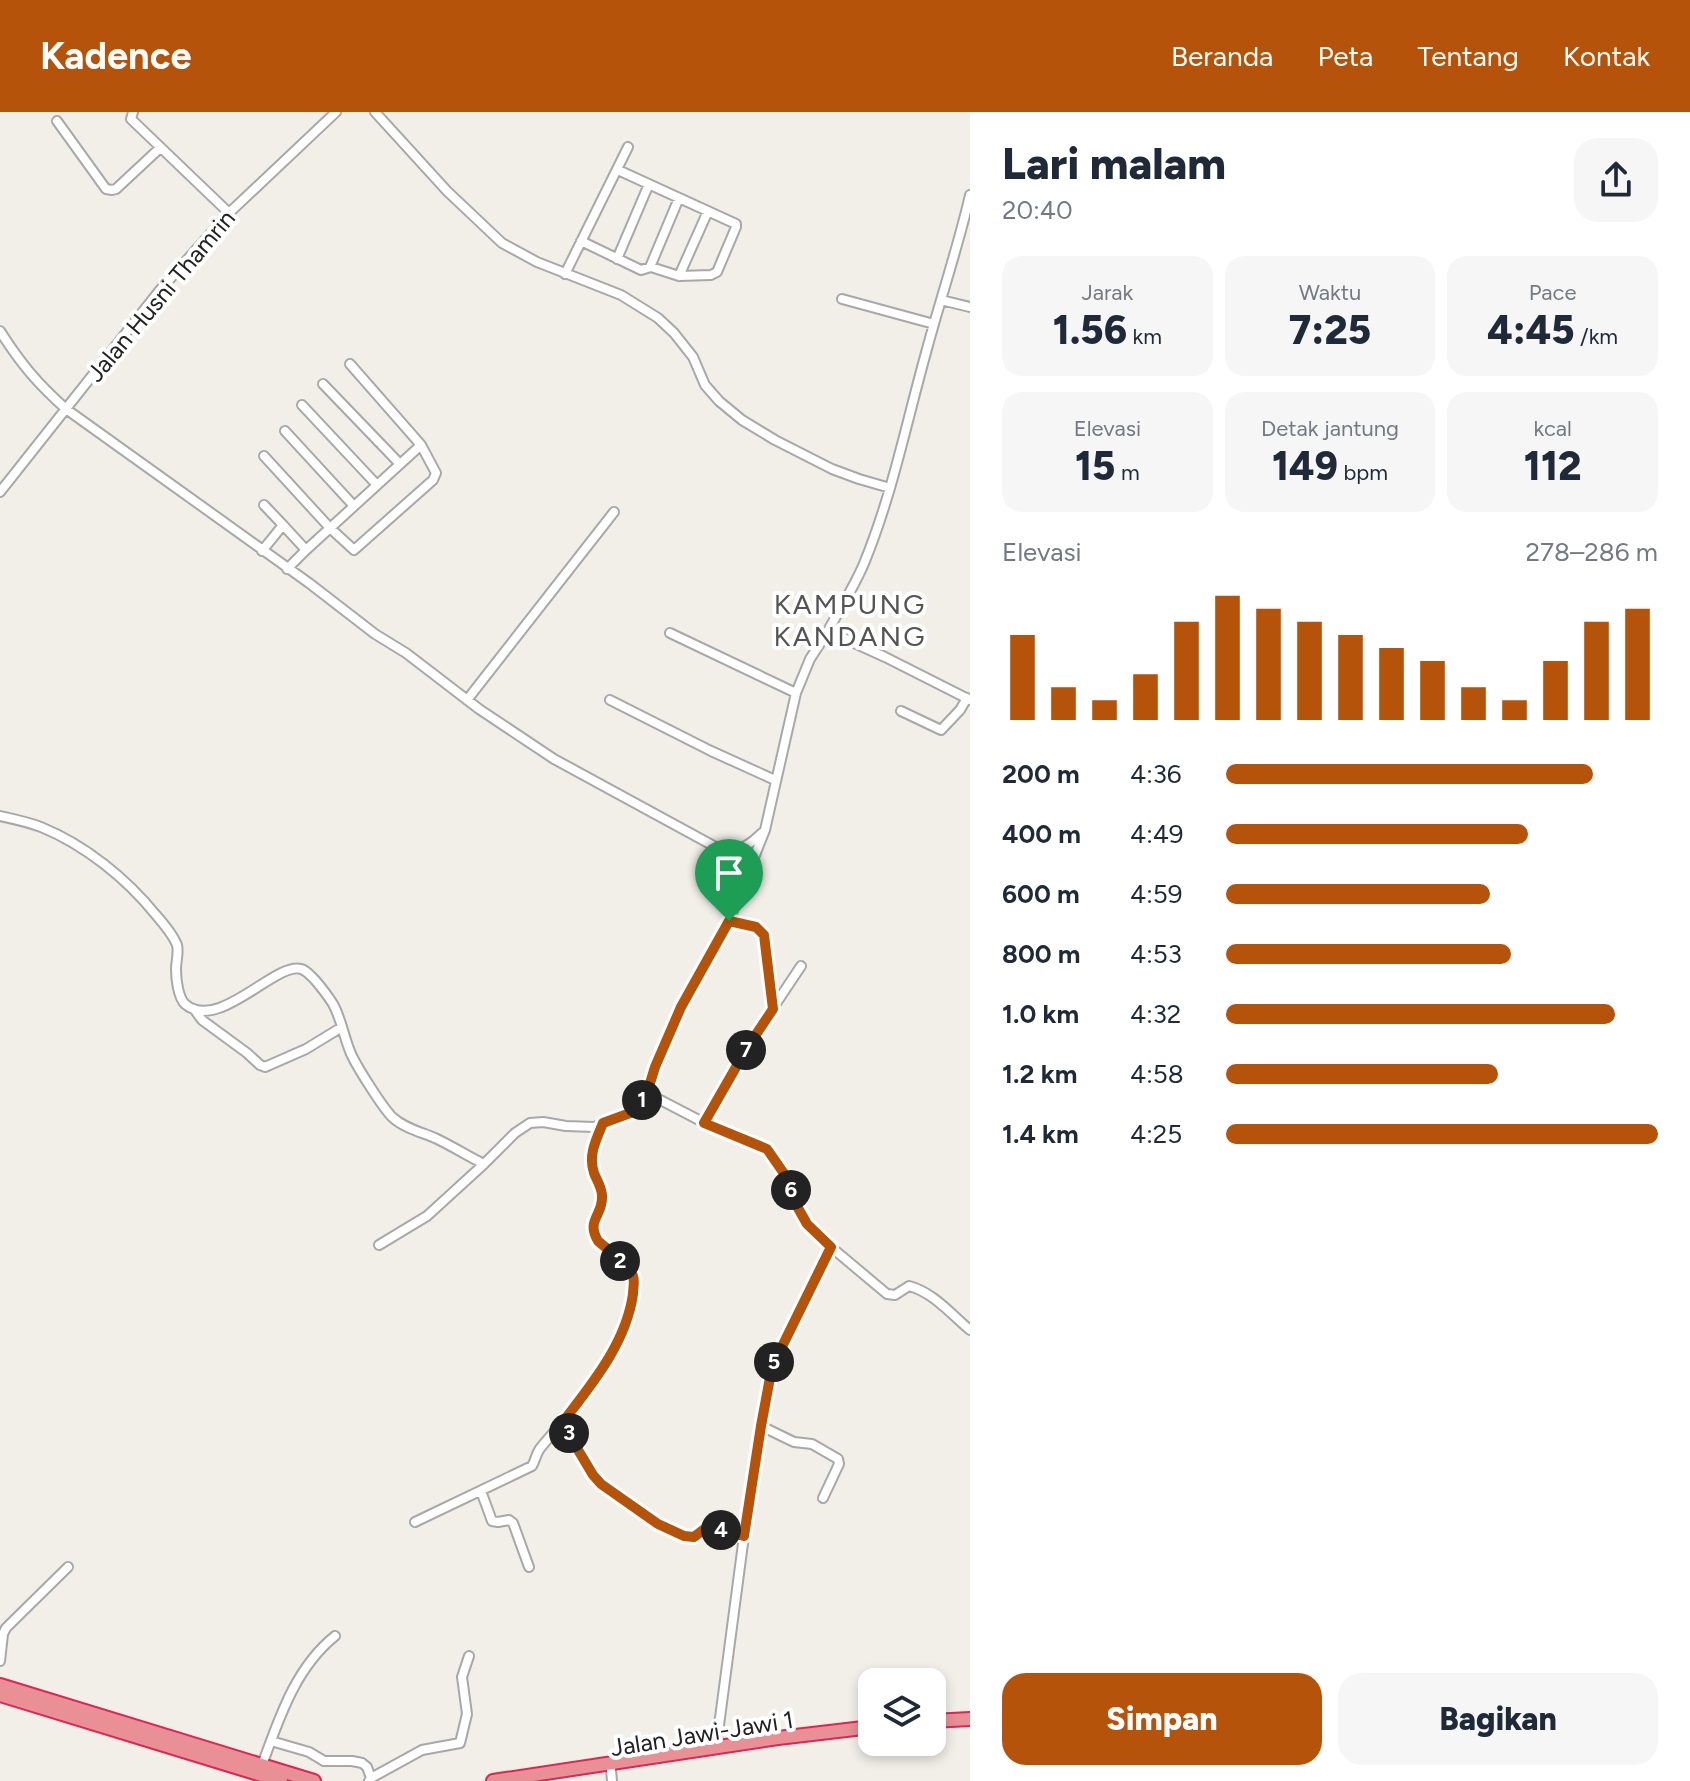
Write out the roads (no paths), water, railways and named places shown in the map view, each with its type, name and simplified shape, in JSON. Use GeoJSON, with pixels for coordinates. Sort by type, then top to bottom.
{"type":"FeatureCollection","features":[{"type":"Feature","properties":{"kind":"highway"},"geometry":{"type":"LineString","coordinates":[[0,1685],[236,1762],[281,1781]]}},
{"type":"Feature","properties":{"kind":"highway"},"geometry":{"type":"LineString","coordinates":[[0,1695],[128,1728]]}},
{"type":"Feature","properties":{"kind":"highway"},"geometry":{"type":"LineString","coordinates":[[946,1722],[970,1719]]}},
{"type":"Feature","properties":{"kind":"highway"},"geometry":{"type":"LineString","coordinates":[[946,1725],[970,1726]]}},
{"type":"Feature","properties":{"kind":"highway"},"geometry":{"type":"LineString","coordinates":[[493,1781],[858,1731]]}},
{"type":"Feature","properties":{"kind":"highway","name":"Jalan Jawi-Jawi 1"},"geometry":{"type":"LineString","coordinates":[[538,1781],[583,1771],[612,1776],[778,1742]]}},
{"type":"Feature","properties":{"kind":"highway"},"geometry":{"type":"LineString","coordinates":[[236,1762],[262,1765],[314,1781]]}},
{"type":"Feature","properties":{"kind":"street"},"geometry":{"type":"LineString","coordinates":[[133,112],[131,119],[229,213]]}},
{"type":"Feature","properties":{"kind":"street","name":"Jalan Husni Thamrin"},"geometry":{"type":"LineString","coordinates":[[0,492],[160,290],[229,213],[336,112]]}},
{"type":"Feature","properties":{"kind":"street"},"geometry":{"type":"LineString","coordinates":[[375,112],[447,191],[502,243],[537,262],[621,295],[658,318],[693,357],[705,385],[742,420],[832,469],[890,488]]}},
{"type":"Feature","properties":{"kind":"street"},"geometry":{"type":"LineString","coordinates":[[57,121],[109,190],[116,189],[160,148]]}},
{"type":"Feature","properties":{"kind":"street"},"geometry":{"type":"LineString","coordinates":[[565,274],[628,147]]}},
{"type":"Feature","properties":{"kind":"street"},"geometry":{"type":"LineString","coordinates":[[581,241],[641,270],[650,267],[679,276],[717,272],[737,225],[735,222],[618,170]]}},
{"type":"Feature","properties":{"kind":"street"},"geometry":{"type":"LineString","coordinates":[[617,259],[649,184]]}},
{"type":"Feature","properties":{"kind":"street"},"geometry":{"type":"LineString","coordinates":[[379,1245],[427,1216],[515,1133],[530,1123],[594,1127],[633,1112],[647,1093],[681,1007],[729,921],[765,830],[796,693],[810,659],[858,577],[886,505],[970,195]]}},
{"type":"Feature","properties":{"kind":"street"},"geometry":{"type":"LineString","coordinates":[[650,267],[679,198]]}},
{"type":"Feature","properties":{"kind":"street"},"geometry":{"type":"LineString","coordinates":[[679,276],[708,211]]}},
{"type":"Feature","properties":{"kind":"street"},"geometry":{"type":"LineString","coordinates":[[842,299],[934,324]]}},
{"type":"Feature","properties":{"kind":"street"},"geometry":{"type":"LineString","coordinates":[[941,300],[970,307]]}},
{"type":"Feature","properties":{"kind":"street"},"geometry":{"type":"LineString","coordinates":[[0,331],[37,382],[66,409],[375,634],[554,759],[730,856],[749,870]]}},
{"type":"Feature","properties":{"kind":"street"},"geometry":{"type":"LineString","coordinates":[[264,456],[330,528],[356,550],[433,480],[436,473],[421,445],[350,364]]}},
{"type":"Feature","properties":{"kind":"street"},"geometry":{"type":"LineString","coordinates":[[323,384],[400,464]]}},
{"type":"Feature","properties":{"kind":"street"},"geometry":{"type":"LineString","coordinates":[[302,405],[377,485]]}},
{"type":"Feature","properties":{"kind":"street"},"geometry":{"type":"LineString","coordinates":[[285,431],[354,506]]}},
{"type":"Feature","properties":{"kind":"street"},"geometry":{"type":"LineString","coordinates":[[287,569],[421,445]]}},
{"type":"Feature","properties":{"kind":"street"},"geometry":{"type":"LineString","coordinates":[[264,505],[306,550]]}},
{"type":"Feature","properties":{"kind":"street"},"geometry":{"type":"LineString","coordinates":[[467,700],[614,512]]}},
{"type":"Feature","properties":{"kind":"street"},"geometry":{"type":"LineString","coordinates":[[262,551],[283,525]]}},
{"type":"Feature","properties":{"kind":"street"},"geometry":{"type":"LineString","coordinates":[[828,631],[968,699],[941,730],[901,711]]}},
{"type":"Feature","properties":{"kind":"street"},"geometry":{"type":"LineString","coordinates":[[670,633],[796,693]]}},
{"type":"Feature","properties":{"kind":"street"},"geometry":{"type":"LineString","coordinates":[[610,700],[775,780]]}},
{"type":"Feature","properties":{"kind":"street"},"geometry":{"type":"LineString","coordinates":[[0,816],[39,826],[65,838],[91,855],[140,896],[176,944],[176,970],[184,1003],[260,1065],[265,1067],[306,1049],[342,1027]]}},
{"type":"Feature","properties":{"kind":"street"},"geometry":{"type":"LineString","coordinates":[[730,856],[765,830]]}},
{"type":"Feature","properties":{"kind":"street"},"geometry":{"type":"LineString","coordinates":[[729,921],[756,927],[764,935],[773,1009]]}},
{"type":"Feature","properties":{"kind":"street"},"geometry":{"type":"LineString","coordinates":[[704,1123],[747,1048],[801,966]]}},
{"type":"Feature","properties":{"kind":"street"},"geometry":{"type":"LineString","coordinates":[[194,1009],[226,1006],[280,973],[294,968],[304,969],[334,1006],[353,1058],[392,1117],[408,1128],[484,1164]]}},
{"type":"Feature","properties":{"kind":"street"},"geometry":{"type":"LineString","coordinates":[[647,1093],[704,1123],[767,1149],[785,1175],[807,1224],[831,1247],[887,1294],[895,1295],[909,1286],[918,1288],[970,1330]]}},
{"type":"Feature","properties":{"kind":"street"},"geometry":{"type":"LineString","coordinates":[[415,1522],[532,1466],[538,1452],[565,1427],[597,1378],[623,1328],[634,1285],[631,1272],[598,1241],[593,1229],[602,1197],[593,1171],[593,1146],[603,1123]]}},
{"type":"Feature","properties":{"kind":"street"},"geometry":{"type":"LineString","coordinates":[[716,1748],[744,1536],[772,1367],[831,1247]]}},
{"type":"Feature","properties":{"kind":"street"},"geometry":{"type":"LineString","coordinates":[[761,1426],[794,1442],[812,1444],[838,1459],[839,1464],[823,1498]]}},
{"type":"Feature","properties":{"kind":"street"},"geometry":{"type":"LineString","coordinates":[[565,1427],[596,1479],[658,1524],[690,1537],[697,1536],[707,1527],[744,1536]]}},
{"type":"Feature","properties":{"kind":"street"},"geometry":{"type":"LineString","coordinates":[[481,1491],[492,1521],[509,1520],[513,1523],[529,1567]]}},
{"type":"Feature","properties":{"kind":"street"},"geometry":{"type":"LineString","coordinates":[[0,1661],[6,1628],[68,1567]]}},
{"type":"Feature","properties":{"kind":"street"},"geometry":{"type":"LineString","coordinates":[[262,1765],[289,1697],[306,1665],[335,1636]]}},
{"type":"Feature","properties":{"kind":"street"},"geometry":{"type":"LineString","coordinates":[[271,1741],[309,1752],[324,1761],[362,1763],[367,1767],[370,1780],[422,1750],[460,1743],[467,1709],[462,1677],[469,1656]]}},
{"type":"Feature","properties":{"kind":"district","name":"KAMPUNG KANDANG"},"geometry":{"type":"Point","coordinates":[850,620]}}]}
